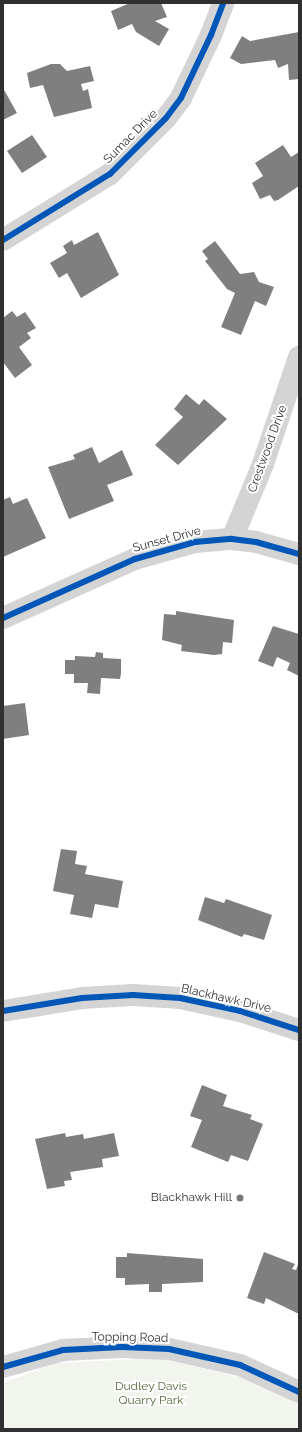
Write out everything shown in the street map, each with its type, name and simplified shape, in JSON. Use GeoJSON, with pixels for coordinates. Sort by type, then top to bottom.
{"type":"FeatureCollection","features":[{"type":"Feature","properties":{"kind":"street","name":"Sumac Drive"},"geometry":{"type":"LineString","coordinates":[[3,240],[110,174],[166,118],[184,91],[223,3]]}},
{"type":"Feature","properties":{"kind":"street","name":"Crestwood Drive"},"geometry":{"type":"LineString","coordinates":[[232,539],[264,464],[299,357]]}},
{"type":"Feature","properties":{"kind":"street","name":"Sunset Drive"},"geometry":{"type":"LineString","coordinates":[[3,618],[135,559],[195,542],[232,539],[256,542],[299,554]]}},
{"type":"Feature","properties":{"kind":"street","name":"Blackhawk Drive"},"geometry":{"type":"LineString","coordinates":[[3,1011],[82,998],[134,995],[180,998],[240,1011],[299,1030]]}},
{"type":"Feature","properties":{"kind":"street","name":"Topping Road"},"geometry":{"type":"LineString","coordinates":[[3,1366],[63,1350],[122,1347],[169,1349],[240,1365],[299,1392]]}},
{"type":"Feature","properties":{"kind":"green space","name":"Dudley Davis Quarry Park"},"geometry":{"type":"Polygon","coordinates":[[[158,1358],[249,1379],[284,1395],[299,1405],[299,1429],[3,1429],[3,1383],[56,1363],[158,1358]]]}},
{"type":"Feature","properties":{"kind":"building"},"geometry":{"type":"Polygon","coordinates":[[[130,3],[161,3],[167,17],[155,21],[169,29],[159,46],[136,32],[132,24],[118,30],[111,11],[130,3]]]}},
{"type":"Feature","properties":{"kind":"building"},"geometry":{"type":"Polygon","coordinates":[[[299,32],[299,79],[289,80],[288,64],[278,68],[275,60],[241,64],[230,58],[242,36],[250,41],[299,32]]]}},
{"type":"Feature","properties":{"kind":"building"},"geometry":{"type":"Polygon","coordinates":[[[51,64],[60,64],[67,71],[90,66],[94,81],[81,84],[83,91],[88,89],[92,108],[54,117],[43,85],[30,88],[27,73],[51,64]]]}},
{"type":"Feature","properties":{"kind":"building"},"geometry":{"type":"Polygon","coordinates":[[[3,88],[17,113],[3,120],[3,88]]]}},
{"type":"Feature","properties":{"kind":"building"},"geometry":{"type":"Polygon","coordinates":[[[32,135],[47,157],[22,173],[7,151],[32,135]]]}},
{"type":"Feature","properties":{"kind":"building"},"geometry":{"type":"Polygon","coordinates":[[[283,145],[291,157],[299,152],[299,186],[278,200],[274,201],[270,195],[260,199],[252,183],[263,176],[255,163],[283,145]]]}},
{"type":"Feature","properties":{"kind":"building"},"geometry":{"type":"Polygon","coordinates":[[[98,232],[119,275],[81,298],[67,273],[59,278],[50,263],[67,253],[63,246],[72,240],[74,245],[98,232]]]}},
{"type":"Feature","properties":{"kind":"building"},"geometry":{"type":"Polygon","coordinates":[[[215,241],[240,274],[254,272],[259,282],[274,287],[266,306],[255,301],[241,335],[221,327],[235,293],[227,289],[205,261],[208,259],[202,251],[215,241]]]}},
{"type":"Feature","properties":{"kind":"building"},"geometry":{"type":"Polygon","coordinates":[[[12,311],[17,317],[25,312],[36,328],[27,333],[31,338],[19,347],[32,365],[15,378],[3,362],[3,318],[12,311]]]}},
{"type":"Feature","properties":{"kind":"building"},"geometry":{"type":"Polygon","coordinates":[[[186,394],[199,405],[204,399],[227,419],[178,465],[155,445],[183,417],[174,409],[186,394]]]}},
{"type":"Feature","properties":{"kind":"building"},"geometry":{"type":"Polygon","coordinates":[[[92,447],[99,463],[122,450],[133,475],[107,485],[114,501],[69,519],[48,467],[75,459],[73,455],[92,447]]]}},
{"type":"Feature","properties":{"kind":"building"},"geometry":{"type":"Polygon","coordinates":[[[10,497],[13,504],[27,498],[46,538],[3,557],[3,500],[10,497]]]}},
{"type":"Feature","properties":{"kind":"building"},"geometry":{"type":"Polygon","coordinates":[[[176,611],[234,620],[232,643],[223,642],[222,654],[214,655],[181,651],[182,645],[162,640],[164,614],[176,615],[176,611]]]}},
{"type":"Feature","properties":{"kind":"building"},"geometry":{"type":"Polygon","coordinates":[[[273,626],[299,634],[299,676],[287,670],[290,663],[277,657],[273,667],[258,661],[273,626]]]}},
{"type":"Feature","properties":{"kind":"building"},"geometry":{"type":"Polygon","coordinates":[[[96,652],[103,653],[103,658],[121,659],[120,679],[101,678],[100,694],[87,693],[88,683],[74,683],[74,674],[65,674],[65,660],[75,660],[75,656],[95,657],[96,652]]]}},
{"type":"Feature","properties":{"kind":"building"},"geometry":{"type":"Polygon","coordinates":[[[25,703],[29,735],[3,739],[3,706],[25,703]]]}},
{"type":"Feature","properties":{"kind":"building"},"geometry":{"type":"Polygon","coordinates":[[[61,849],[77,851],[75,864],[87,866],[85,874],[123,881],[118,908],[95,904],[92,918],[70,914],[74,895],[53,891],[61,849]]]}},
{"type":"Feature","properties":{"kind":"building"},"geometry":{"type":"Polygon","coordinates":[[[205,897],[224,903],[226,899],[272,915],[264,940],[244,934],[242,937],[198,920],[205,897]]]}},
{"type":"Feature","properties":{"kind":"building"},"geometry":{"type":"Polygon","coordinates":[[[202,1085],[227,1095],[223,1106],[252,1115],[250,1119],[263,1124],[248,1161],[231,1155],[228,1162],[191,1147],[202,1120],[190,1116],[202,1085]]]}},
{"type":"Feature","properties":{"kind":"building"},"geometry":{"type":"Polygon","coordinates":[[[65,1133],[66,1137],[83,1134],[84,1139],[114,1133],[119,1156],[102,1159],[103,1167],[70,1172],[72,1180],[64,1181],[65,1186],[47,1189],[35,1139],[65,1133]]]}},
{"type":"Feature","properties":{"kind":"building"},"geometry":{"type":"Polygon","coordinates":[[[264,1252],[295,1264],[292,1269],[296,1270],[299,1262],[299,1314],[266,1298],[264,1304],[247,1298],[264,1252]]]}},
{"type":"Feature","properties":{"kind":"building"},"geometry":{"type":"Polygon","coordinates":[[[127,1253],[203,1259],[203,1282],[162,1284],[162,1292],[149,1292],[149,1284],[125,1285],[125,1278],[116,1278],[116,1257],[127,1257],[127,1253]]]}},
{"type":"Feature","properties":{"kind":"cycle path"},"geometry":{"type":"LineString","coordinates":[[3,240],[110,174],[166,118],[181,98],[211,35],[223,3]]}},
{"type":"Feature","properties":{"kind":"cycle path"},"geometry":{"type":"LineString","coordinates":[[3,618],[135,559],[195,542],[232,539],[256,542],[299,554]]}},
{"type":"Feature","properties":{"kind":"cycle path"},"geometry":{"type":"LineString","coordinates":[[3,1011],[82,998],[133,995],[180,998],[240,1011],[299,1030]]}},
{"type":"Feature","properties":{"kind":"cycle path"},"geometry":{"type":"LineString","coordinates":[[3,1367],[63,1350],[122,1347],[169,1349],[240,1365],[299,1392]]}},
{"type":"Feature","properties":{"kind":"place","name":"Blackhawk Hill"},"geometry":{"type":"Point","coordinates":[240,1198]}}]}
